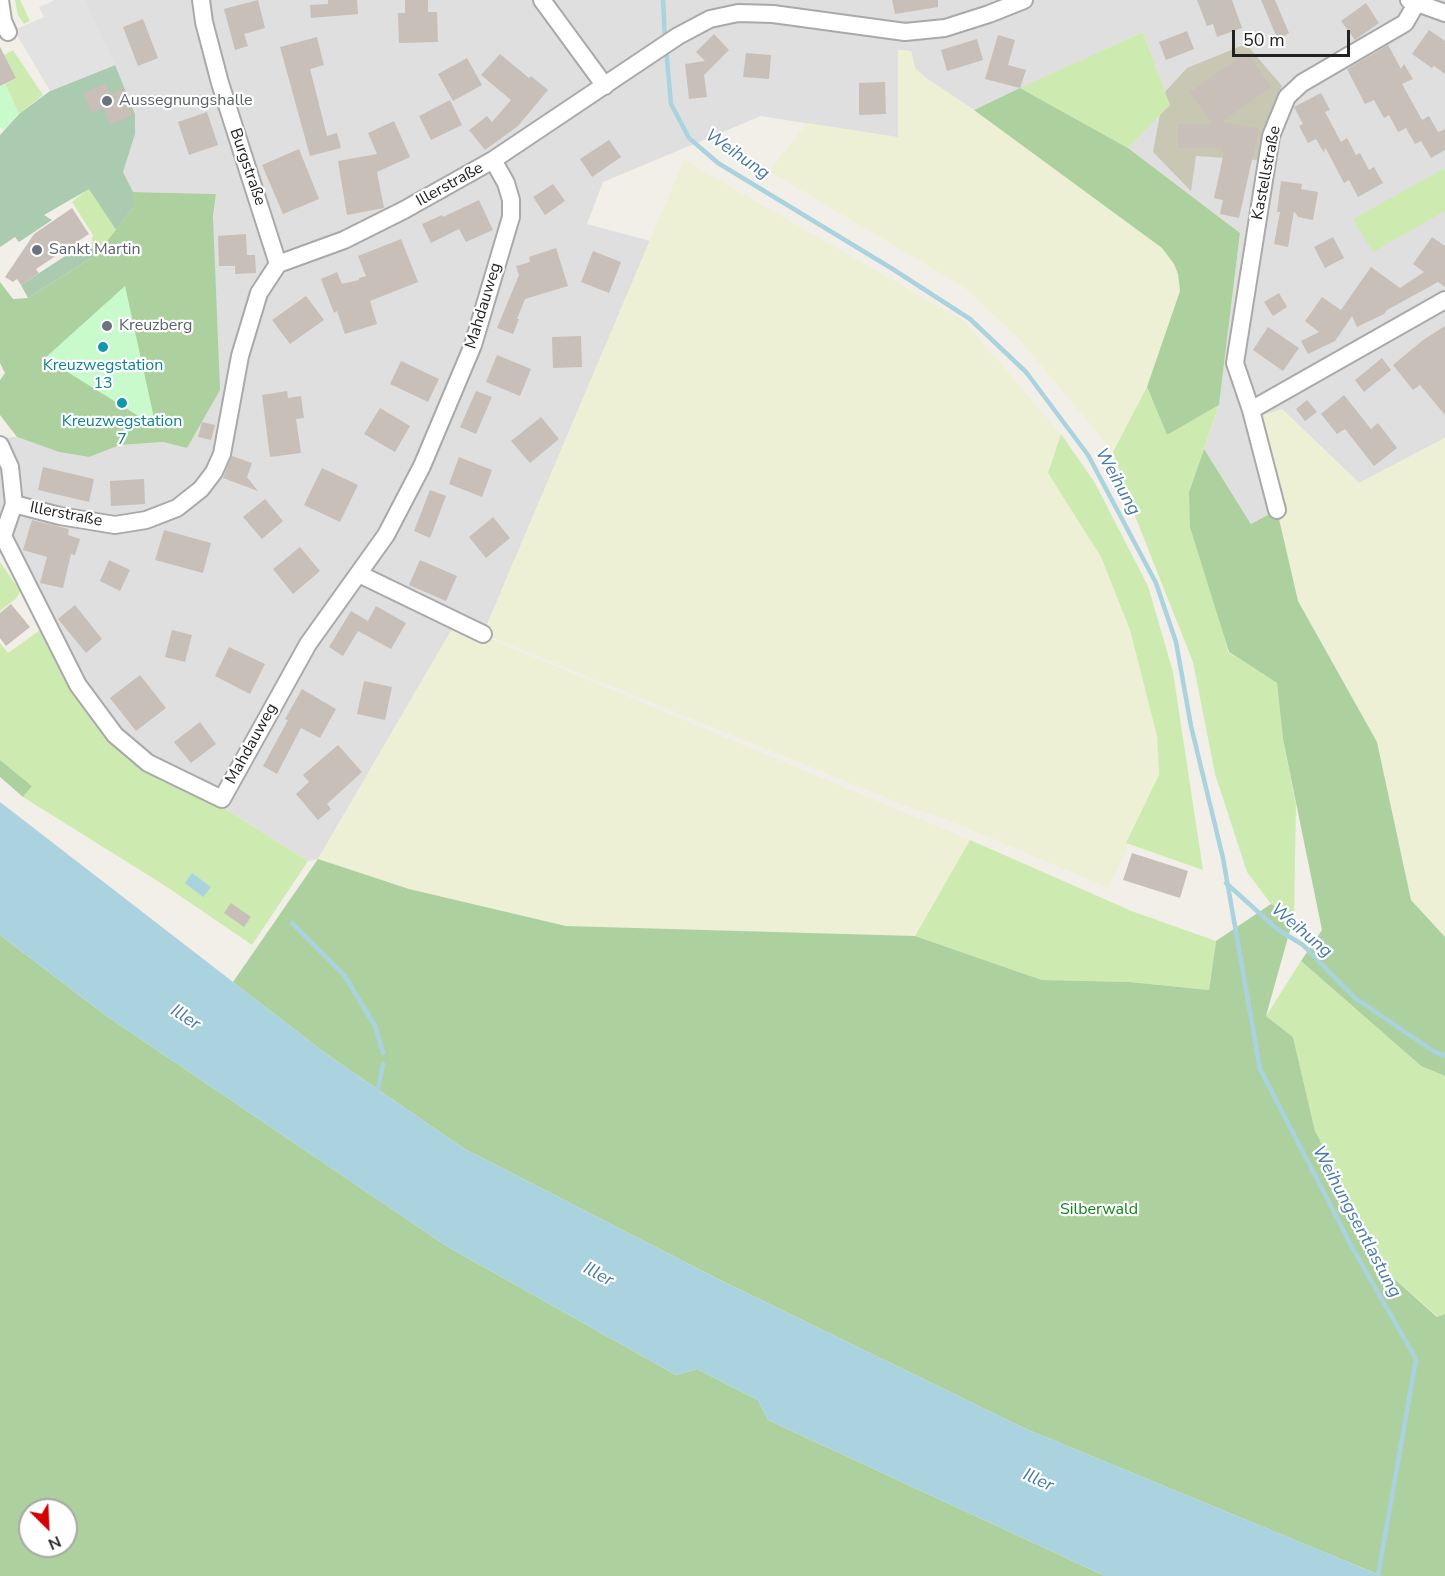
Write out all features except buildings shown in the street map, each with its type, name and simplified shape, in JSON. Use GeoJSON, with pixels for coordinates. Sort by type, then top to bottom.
{"type":"FeatureCollection","features":[{"type":"Feature","properties":{"kind":"street"},"geometry":{"type":"LineString","coordinates":[[0,0],[3,21],[8,32]]}},
{"type":"Feature","properties":{"kind":"street","name":"Burgstraße"},"geometry":{"type":"LineString","coordinates":[[201,0],[217,74],[278,264]]}},
{"type":"Feature","properties":{"kind":"street"},"geometry":{"type":"LineString","coordinates":[[542,0],[605,86]]}},
{"type":"Feature","properties":{"kind":"street","name":"Illerstraße"},"geometry":{"type":"LineString","coordinates":[[14,504],[60,516],[115,525],[146,520],[177,508],[201,489],[214,472],[222,454],[240,356],[259,293],[278,264],[344,240],[494,160],[678,36],[710,19],[738,6],[774,14],[905,32],[945,28],[1024,0]]}},
{"type":"Feature","properties":{"kind":"street"},"geometry":{"type":"LineString","coordinates":[[1413,2],[1445,13]]}},
{"type":"Feature","properties":{"kind":"street","name":"Kastellstraße"},"geometry":{"type":"LineString","coordinates":[[1277,510],[1251,410],[1235,363],[1271,136],[1287,97],[1302,83],[1405,23],[1413,2]]}},
{"type":"Feature","properties":{"kind":"street","name":"Mahdauweg"},"geometry":{"type":"LineString","coordinates":[[1,537],[78,685],[115,735],[148,763],[222,799],[308,644],[386,535],[422,466],[473,345],[511,217],[511,200],[506,183],[494,160]]}},
{"type":"Feature","properties":{"kind":"street"},"geometry":{"type":"LineString","coordinates":[[1251,410],[1445,300]]}},
{"type":"Feature","properties":{"kind":"street","name":"Illerstraße"},"geometry":{"type":"LineString","coordinates":[[0,445],[10,467],[14,504],[1,537]]}},
{"type":"Feature","properties":{"kind":"street"},"geometry":{"type":"LineString","coordinates":[[359,574],[483,634]]}},
{"type":"Feature","properties":{"kind":"shaded area"},"geometry":{"type":"Polygon","coordinates":[[[55,0],[85,0],[115,65],[50,91],[14,30],[44,17],[39,7],[55,0]]]}},
{"type":"Feature","properties":{"kind":"shaded area"},"geometry":{"type":"Polygon","coordinates":[[[85,0],[1445,0],[1445,438],[1359,483],[1282,409],[1277,510],[1252,525],[1204,449],[1219,405],[1240,233],[1128,148],[1170,105],[1143,32],[974,110],[915,68],[911,51],[898,50],[898,138],[761,116],[603,182],[587,224],[650,241],[483,634],[455,624],[318,859],[308,861],[227,810],[149,771],[119,748],[99,727],[86,708],[17,576],[0,553],[0,438],[17,437],[59,452],[89,457],[120,445],[163,442],[187,448],[216,194],[133,192],[122,172],[135,134],[135,114],[85,0]]]}},
{"type":"Feature","properties":{"kind":"shaded area"},"geometry":{"type":"Polygon","coordinates":[[[1246,44],[1282,86],[1257,160],[1196,156],[1191,191],[1153,152],[1164,93],[1187,68],[1246,44]]]}},
{"type":"Feature","properties":{"kind":"shaded area"},"geometry":{"type":"Polygon","coordinates":[[[898,50],[911,51],[915,68],[926,78],[974,110],[1162,248],[1174,264],[1180,291],[1177,316],[1147,387],[1113,452],[1018,338],[965,288],[769,171],[807,123],[898,137],[898,50]]]}},
{"type":"Feature","properties":{"kind":"shaded area"},"geometry":{"type":"Polygon","coordinates":[[[684,160],[964,321],[1061,434],[1048,473],[1101,557],[1130,630],[1157,736],[1159,775],[1109,888],[943,818],[904,805],[483,634],[684,160]]]}},
{"type":"Feature","properties":{"kind":"shaded area"},"geometry":{"type":"Polygon","coordinates":[[[1282,409],[1359,483],[1445,438],[1445,937],[1411,900],[1377,742],[1298,601],[1277,510],[1260,416],[1282,409]]]}},
{"type":"Feature","properties":{"kind":"shaded area"},"geometry":{"type":"Polygon","coordinates":[[[455,624],[970,840],[915,936],[566,926],[411,890],[318,859],[455,624]]]}},
{"type":"Feature","properties":{"kind":"green space"},"geometry":{"type":"Polygon","coordinates":[[[15,0],[20,0],[30,21],[24,24],[18,15],[15,0]]]}},
{"type":"Feature","properties":{"kind":"green space"},"geometry":{"type":"Polygon","coordinates":[[[1143,32],[1170,105],[1128,148],[1020,88],[1143,32]]]}},
{"type":"Feature","properties":{"kind":"green space"},"geometry":{"type":"Polygon","coordinates":[[[13,50],[43,95],[19,114],[5,84],[16,78],[4,55],[13,50]]]}},
{"type":"Feature","properties":{"kind":"green space"},"geometry":{"type":"Polygon","coordinates":[[[115,65],[135,114],[135,134],[123,172],[133,192],[133,208],[116,230],[89,189],[44,215],[52,220],[19,242],[15,237],[0,247],[0,135],[19,114],[50,91],[115,65]]]}},
{"type":"Feature","properties":{"kind":"green space"},"geometry":{"type":"Polygon","coordinates":[[[5,84],[19,114],[4,130],[0,127],[0,86],[5,84]]]}},
{"type":"Feature","properties":{"kind":"green space"},"geometry":{"type":"Polygon","coordinates":[[[1020,88],[1128,148],[1240,233],[1219,405],[1167,435],[1147,387],[1180,291],[1174,264],[1162,248],[974,110],[1020,88]]]}},
{"type":"Feature","properties":{"kind":"green space"},"geometry":{"type":"Polygon","coordinates":[[[1445,168],[1445,211],[1373,252],[1353,219],[1445,168]]]}},
{"type":"Feature","properties":{"kind":"green space"},"geometry":{"type":"Polygon","coordinates":[[[89,188],[116,230],[96,255],[91,246],[93,235],[72,202],[89,188]]]}},
{"type":"Feature","properties":{"kind":"green space"},"geometry":{"type":"Polygon","coordinates":[[[133,192],[216,194],[213,217],[220,390],[187,448],[163,442],[120,445],[89,457],[59,452],[17,437],[0,415],[0,380],[5,373],[0,363],[0,282],[13,299],[28,298],[96,255],[133,208],[133,192]]]}},
{"type":"Feature","properties":{"kind":"green space"},"geometry":{"type":"Polygon","coordinates":[[[88,241],[96,255],[28,298],[21,285],[88,241]]]}},
{"type":"Feature","properties":{"kind":"green space","name":"Kreuzberg"},"geometry":{"type":"Polygon","coordinates":[[[125,286],[156,427],[45,358],[125,286]]]}},
{"type":"Feature","properties":{"kind":"green space"},"geometry":{"type":"Polygon","coordinates":[[[1147,387],[1167,435],[1219,405],[1189,492],[1228,652],[1277,683],[1283,739],[1296,805],[1294,916],[1271,904],[1247,872],[1215,774],[1193,662],[1135,516],[1113,452],[1147,387]]]}},
{"type":"Feature","properties":{"kind":"green space"},"geometry":{"type":"Polygon","coordinates":[[[1061,434],[1095,483],[1148,586],[1173,672],[1203,870],[1126,843],[1159,775],[1157,736],[1130,630],[1101,557],[1048,473],[1061,434]]]}},
{"type":"Feature","properties":{"kind":"green space"},"geometry":{"type":"Polygon","coordinates":[[[1204,449],[1251,524],[1277,510],[1298,601],[1377,742],[1411,900],[1445,937],[1445,1076],[1421,1066],[1301,961],[1322,930],[1283,739],[1277,683],[1229,652],[1190,527],[1189,492],[1204,449]]]}},
{"type":"Feature","properties":{"kind":"green space"},"geometry":{"type":"Polygon","coordinates":[[[0,562],[20,591],[17,598],[0,611],[0,562]]]}},
{"type":"Feature","properties":{"kind":"green space"},"geometry":{"type":"Polygon","coordinates":[[[43,628],[86,708],[99,727],[119,748],[149,771],[227,810],[308,861],[252,945],[167,887],[23,797],[32,786],[0,760],[0,643],[8,653],[43,628]]]}},
{"type":"Feature","properties":{"kind":"green space"},"geometry":{"type":"Polygon","coordinates":[[[0,760],[32,786],[23,797],[0,777],[0,760]]]}},
{"type":"Feature","properties":{"kind":"green space"},"geometry":{"type":"Polygon","coordinates":[[[970,840],[1134,912],[1216,941],[1209,990],[1130,982],[1042,980],[915,936],[970,840]]]}},
{"type":"Feature","properties":{"kind":"green space","name":"Silberwald"},"geometry":{"type":"Polygon","coordinates":[[[318,859],[409,889],[566,926],[915,936],[1042,980],[1130,982],[1209,990],[1216,941],[1271,904],[1294,916],[1266,1016],[1293,1037],[1315,1131],[1390,1275],[1437,1317],[1445,1314],[1445,1576],[1382,1576],[1026,1429],[716,1278],[463,1148],[325,1053],[233,982],[318,859]]]}},
{"type":"Feature","properties":{"kind":"green space"},"geometry":{"type":"Polygon","coordinates":[[[0,935],[108,1017],[448,1247],[676,1375],[697,1369],[758,1400],[768,1420],[1105,1576],[0,1576],[0,935]]]}},
{"type":"Feature","properties":{"kind":"green space"},"geometry":{"type":"Polygon","coordinates":[[[1301,961],[1421,1066],[1445,1076],[1445,1314],[1438,1317],[1390,1275],[1315,1131],[1293,1037],[1266,1016],[1301,961]]]}},
{"type":"Feature","properties":{"kind":"water","name":"Iller"},"geometry":{"type":"Polygon","coordinates":[[[0,802],[325,1053],[463,1148],[716,1278],[1026,1429],[1382,1576],[1105,1576],[768,1420],[758,1400],[697,1369],[676,1375],[448,1247],[108,1017],[0,935],[0,802]]]}},
{"type":"Feature","properties":{"kind":"water"},"geometry":{"type":"Polygon","coordinates":[[[192,873],[211,887],[203,897],[185,883],[192,873]]]}},
{"type":"Feature","properties":{"kind":"waterway","name":"Weihung"},"geometry":{"type":"LineString","coordinates":[[663,0],[665,39]]}},
{"type":"Feature","properties":{"kind":"waterway","name":"Weihung"},"geometry":{"type":"LineString","coordinates":[[666,48],[671,104],[689,138],[718,163],[970,319],[1026,372],[1088,455],[1156,583],[1176,642],[1191,726],[1223,858],[1260,1069],[1352,1247],[1416,1359],[1378,1576]]}},
{"type":"Feature","properties":{"kind":"waterway","name":"Weihung"},"geometry":{"type":"LineString","coordinates":[[1226,883],[1277,929],[1303,945],[1355,998],[1435,1052],[1445,1056]]}},
{"type":"Feature","properties":{"kind":"waterway"},"geometry":{"type":"LineString","coordinates":[[292,923],[344,975],[375,1026],[383,1053]]}},
{"type":"Feature","properties":{"kind":"waterway"},"geometry":{"type":"LineString","coordinates":[[378,1089],[383,1064]]}},
{"type":"Feature","properties":{"kind":"place","name":"Aussegnungshalle"},"geometry":{"type":"Point","coordinates":[107,101]}},
{"type":"Feature","properties":{"kind":"place","name":"Sankt Martin"},"geometry":{"type":"Point","coordinates":[37,250]}},
{"type":"Feature","properties":{"kind":"place","name":"Kreuzberg"},"geometry":{"type":"Point","coordinates":[107,326]}},
{"type":"Feature","properties":{"kind":"place","name":"Kreuzwegstation 13"},"geometry":{"type":"Point","coordinates":[103,347]}},
{"type":"Feature","properties":{"kind":"place","name":"Kreuzwegstation 7"},"geometry":{"type":"Point","coordinates":[122,403]}},
{"type":"Feature","properties":{"kind":"water label","name":"Weihungsentlastung"},"geometry":{"type":"Point","coordinates":[1356,1222]}}]}
